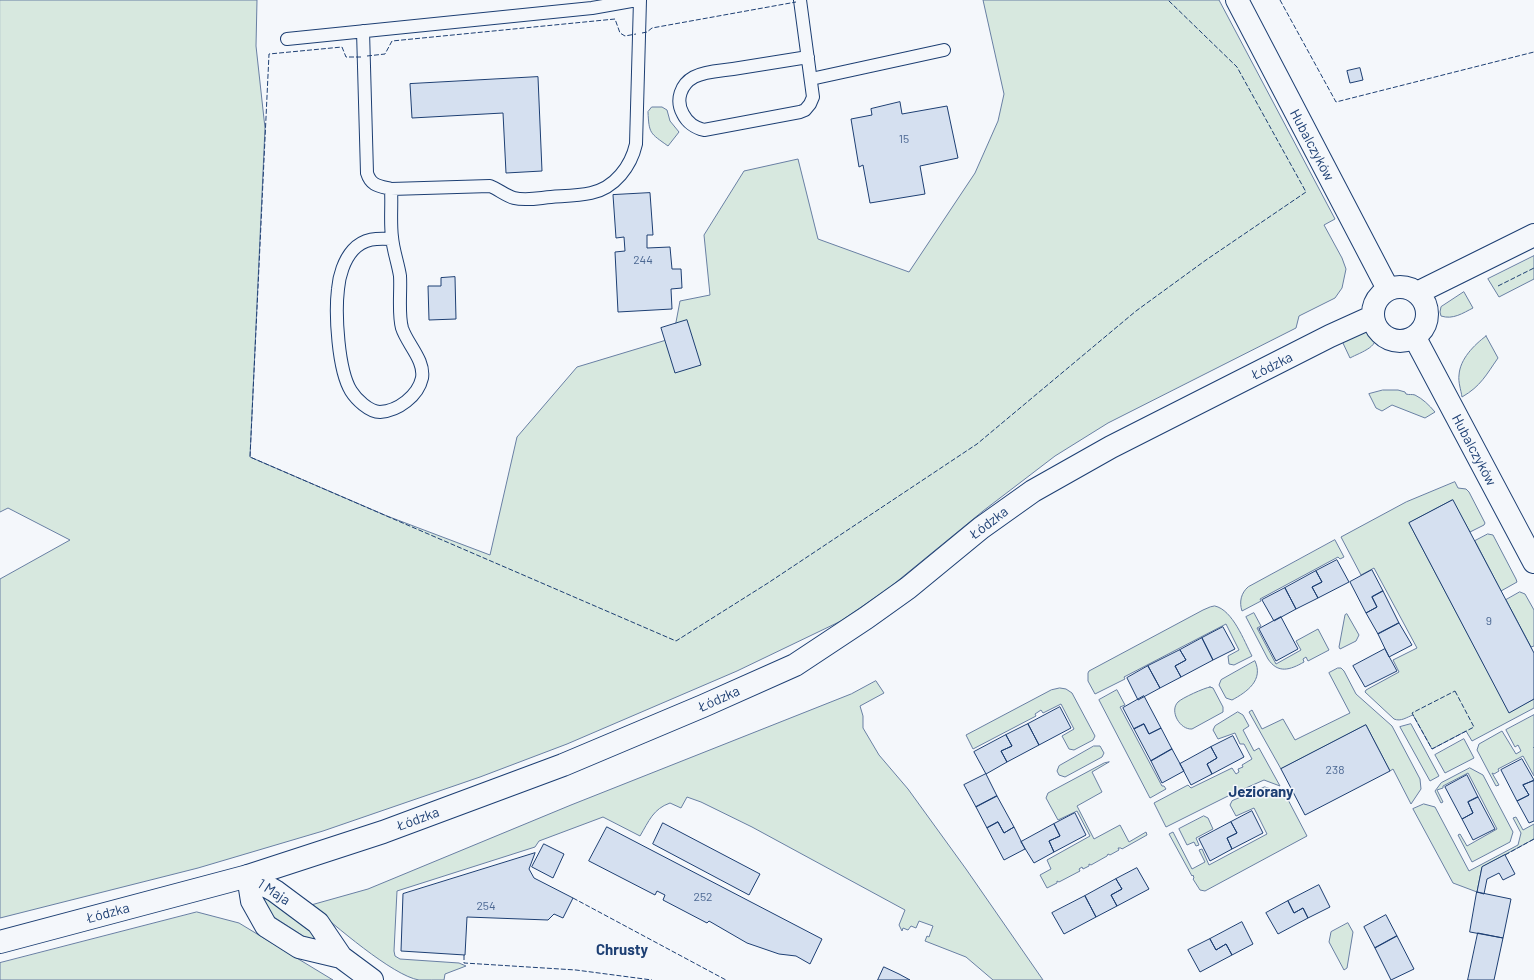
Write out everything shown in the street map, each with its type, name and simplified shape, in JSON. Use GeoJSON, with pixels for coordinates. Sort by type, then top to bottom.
{"type":"FeatureCollection","features":[{"type":"Feature","properties":{"kind":"main road","name":"Hubalczyków"},"geometry":{"type":"LineString","coordinates":[[1237,0],[1388,289]]}},
{"type":"Feature","properties":{"kind":"main road"},"geometry":{"type":"LineString","coordinates":[[1417,293],[1534,235]]}},
{"type":"Feature","properties":{"kind":"main road"},"geometry":{"type":"LineString","coordinates":[[1403,287],[1417,293],[1425,303],[1428,316],[1424,328],[1415,338],[1401,342],[1388,339],[1377,330],[1372,317],[1374,306],[1380,296],[1388,289],[1403,287]]}},
{"type":"Feature","properties":{"kind":"main road","name":"Łódzka"},"geometry":{"type":"LineString","coordinates":[[0,942],[248,876],[383,832],[563,765],[704,706],[795,665],[908,588],[981,528],[1033,491],[1126,440],[1330,336],[1372,317]]}},
{"type":"Feature","properties":{"kind":"main road","name":"Hubalczyków"},"geometry":{"type":"LineString","coordinates":[[1415,338],[1534,562]]}},
{"type":"Feature","properties":{"kind":"main road","name":"1 Maja"},"geometry":{"type":"LineString","coordinates":[[248,876],[252,901],[266,926],[299,947],[341,957]]}},
{"type":"Feature","properties":{"kind":"main road","name":"1 Maja"},"geometry":{"type":"LineString","coordinates":[[248,876],[275,891],[318,923],[341,957],[372,980]]}},
{"type":"Feature","properties":{"kind":"lane"},"geometry":{"type":"LineString","coordinates":[[287,39],[592,8],[637,0]]}},
{"type":"Feature","properties":{"kind":"lane"},"geometry":{"type":"LineString","coordinates":[[363,31],[367,173],[372,182],[382,187],[391,189],[490,186],[499,189],[514,198],[526,199],[590,194],[611,184],[621,175],[629,164],[636,144],[640,0]]}},
{"type":"Feature","properties":{"kind":"lane"},"geometry":{"type":"LineString","coordinates":[[800,0],[808,56],[813,97],[805,110],[704,130],[698,128],[685,118],[680,104],[680,95],[686,83],[702,74],[808,56]]}},
{"type":"Feature","properties":{"kind":"lane"},"geometry":{"type":"LineString","coordinates":[[811,79],[944,50]]}},
{"type":"Feature","properties":{"kind":"lane"},"geometry":{"type":"LineString","coordinates":[[391,189],[392,239],[400,277],[402,327],[420,364],[422,377],[420,384],[409,399],[389,410],[378,412],[367,407],[359,400],[351,392],[346,381],[341,356],[337,319],[338,289],[346,261],[353,250],[368,240],[375,238],[392,239]]}},
{"type":"Feature","properties":{"kind":"shaded area"},"geometry":{"type":"Polygon","coordinates":[[[0,0],[257,0],[256,46],[265,128],[250,457],[387,516],[490,555],[517,437],[577,367],[673,338],[680,301],[710,295],[704,235],[744,171],[798,159],[818,239],[909,272],[975,173],[998,121],[1004,94],[983,0],[1219,0],[1335,219],[1324,225],[1342,258],[1346,269],[1342,288],[1335,298],[1299,316],[1296,328],[1108,423],[1055,456],[983,511],[889,588],[841,621],[737,671],[567,744],[480,777],[323,831],[198,868],[0,918],[0,579],[70,540],[8,508],[0,512],[0,0]]]}},
{"type":"Feature","properties":{"kind":"shaded area"},"geometry":{"type":"Polygon","coordinates":[[[652,107],[662,107],[667,110],[670,121],[679,132],[668,146],[654,135],[650,129],[648,112],[652,107]]]}},
{"type":"Feature","properties":{"kind":"shaded area"},"geometry":{"type":"Polygon","coordinates":[[[1534,256],[1534,279],[1499,297],[1488,279],[1534,256]]]}},
{"type":"Feature","properties":{"kind":"shaded area"},"geometry":{"type":"Polygon","coordinates":[[[1464,292],[1473,308],[1454,317],[1441,316],[1441,307],[1464,292]]]}},
{"type":"Feature","properties":{"kind":"shaded area"},"geometry":{"type":"Polygon","coordinates":[[[1367,330],[1373,331],[1375,336],[1373,345],[1365,351],[1350,358],[1342,341],[1367,330]]]}},
{"type":"Feature","properties":{"kind":"shaded area"},"geometry":{"type":"Polygon","coordinates":[[[1486,336],[1498,358],[1479,384],[1462,397],[1459,378],[1462,363],[1472,348],[1486,336]]]}},
{"type":"Feature","properties":{"kind":"shaded area"},"geometry":{"type":"Polygon","coordinates":[[[1383,390],[1398,390],[1405,392],[1406,394],[1415,395],[1426,402],[1435,412],[1425,418],[1392,405],[1382,411],[1376,408],[1369,394],[1383,390]]]}},
{"type":"Feature","properties":{"kind":"shaded area"},"geometry":{"type":"Polygon","coordinates":[[[1455,482],[1458,488],[1466,489],[1469,492],[1485,523],[1484,525],[1470,532],[1452,500],[1409,523],[1509,712],[1534,699],[1534,708],[1472,741],[1466,731],[1432,749],[1413,715],[1402,720],[1394,719],[1365,692],[1366,690],[1399,672],[1393,660],[1417,648],[1374,568],[1361,575],[1341,537],[1406,502],[1455,482]]]}},
{"type":"Feature","properties":{"kind":"shaded area"},"geometry":{"type":"Polygon","coordinates":[[[1488,534],[1493,535],[1517,582],[1501,591],[1475,541],[1488,534]]]}},
{"type":"Feature","properties":{"kind":"shaded area"},"geometry":{"type":"Polygon","coordinates":[[[1335,540],[1344,557],[1340,559],[1338,557],[1260,599],[1261,601],[1242,611],[1241,598],[1248,587],[1335,540]]]}},
{"type":"Feature","properties":{"kind":"shaded area"},"geometry":{"type":"Polygon","coordinates":[[[1520,592],[1525,594],[1534,610],[1534,646],[1531,647],[1506,600],[1520,592]]]}},
{"type":"Feature","properties":{"kind":"shaded area"},"geometry":{"type":"Polygon","coordinates":[[[1215,606],[1227,613],[1233,620],[1252,656],[1234,665],[1229,664],[1228,656],[1239,650],[1226,624],[1124,677],[1125,679],[1095,694],[1088,681],[1089,671],[1203,610],[1215,606]]]}},
{"type":"Feature","properties":{"kind":"shaded area"},"geometry":{"type":"Polygon","coordinates":[[[1254,613],[1261,626],[1257,628],[1276,664],[1301,650],[1296,641],[1318,629],[1329,650],[1308,661],[1306,657],[1303,659],[1304,662],[1289,669],[1280,669],[1272,664],[1268,659],[1246,617],[1254,613]]]}},
{"type":"Feature","properties":{"kind":"shaded area"},"geometry":{"type":"Polygon","coordinates":[[[1347,614],[1359,635],[1356,641],[1340,649],[1339,647],[1345,615],[1347,614]]]}},
{"type":"Feature","properties":{"kind":"shaded area"},"geometry":{"type":"Polygon","coordinates":[[[1255,661],[1257,668],[1256,680],[1248,689],[1232,700],[1226,698],[1219,685],[1221,680],[1255,661]]]}},
{"type":"Feature","properties":{"kind":"shaded area"},"geometry":{"type":"Polygon","coordinates":[[[1341,668],[1344,671],[1356,694],[1392,726],[1420,779],[1421,789],[1411,804],[1393,769],[1390,771],[1366,725],[1281,769],[1249,712],[1252,710],[1262,729],[1283,719],[1295,740],[1350,713],[1329,673],[1341,668]]]}},
{"type":"Feature","properties":{"kind":"shaded area"},"geometry":{"type":"Polygon","coordinates":[[[876,681],[884,693],[860,706],[863,716],[863,728],[879,755],[908,789],[1043,980],[993,980],[966,957],[925,941],[927,936],[929,937],[933,926],[919,921],[916,928],[911,926],[908,930],[903,928],[902,931],[899,925],[905,910],[752,827],[701,802],[687,797],[681,808],[670,803],[655,812],[640,836],[603,817],[539,841],[535,847],[397,891],[395,956],[400,959],[459,963],[466,966],[445,974],[444,980],[419,980],[394,969],[379,960],[311,905],[368,889],[571,805],[851,694],[876,681]]]}},
{"type":"Feature","properties":{"kind":"shaded area"},"geometry":{"type":"Polygon","coordinates":[[[1210,687],[1213,688],[1223,707],[1223,712],[1192,729],[1183,726],[1175,715],[1178,702],[1193,693],[1210,687]]]}},
{"type":"Feature","properties":{"kind":"shaded area"},"geometry":{"type":"Polygon","coordinates":[[[1060,688],[1066,689],[1072,693],[1095,736],[1093,740],[1074,750],[1069,749],[1062,736],[1074,729],[1061,704],[1043,713],[1041,710],[1035,714],[1036,716],[973,749],[966,735],[1051,690],[1060,688]]]}},
{"type":"Feature","properties":{"kind":"shaded area"},"geometry":{"type":"Polygon","coordinates":[[[1117,690],[1125,705],[1120,707],[1162,786],[1166,789],[1150,798],[1099,700],[1117,690]]]}},
{"type":"Feature","properties":{"kind":"shaded area"},"geometry":{"type":"Polygon","coordinates":[[[1238,712],[1243,715],[1249,726],[1243,730],[1254,751],[1259,748],[1280,786],[1264,780],[1166,827],[1154,803],[1188,785],[1191,788],[1232,768],[1236,774],[1239,772],[1238,769],[1243,767],[1242,765],[1252,759],[1244,744],[1240,744],[1235,733],[1218,739],[1213,730],[1215,726],[1238,712]]]}},
{"type":"Feature","properties":{"kind":"shaded area"},"geometry":{"type":"Polygon","coordinates":[[[1534,715],[1534,776],[1523,756],[1498,769],[1499,771],[1494,774],[1492,773],[1499,785],[1496,786],[1477,750],[1479,744],[1502,731],[1516,754],[1521,751],[1518,745],[1515,747],[1506,730],[1534,715]]]}},
{"type":"Feature","properties":{"kind":"shaded area"},"geometry":{"type":"Polygon","coordinates":[[[1411,724],[1439,776],[1430,781],[1400,727],[1411,724]]]}},
{"type":"Feature","properties":{"kind":"shaded area"},"geometry":{"type":"Polygon","coordinates":[[[1464,739],[1474,758],[1445,773],[1435,755],[1464,739]]]}},
{"type":"Feature","properties":{"kind":"shaded area"},"geometry":{"type":"Polygon","coordinates":[[[1094,746],[1100,746],[1104,753],[1102,757],[1065,777],[1059,775],[1057,771],[1059,766],[1094,746]]]}},
{"type":"Feature","properties":{"kind":"shaded area"},"geometry":{"type":"Polygon","coordinates":[[[1109,762],[1092,772],[1102,792],[1077,806],[1094,839],[1120,825],[1129,842],[1146,832],[1147,835],[1122,849],[1118,848],[1119,850],[1110,855],[1108,854],[1091,865],[1089,864],[1089,866],[1083,869],[1082,867],[1079,869],[1080,871],[1059,882],[1057,881],[1057,883],[1047,888],[1040,875],[1051,869],[1047,860],[1090,836],[1077,811],[1058,820],[1046,798],[1048,793],[1104,763],[1109,762]]]}},
{"type":"Feature","properties":{"kind":"shaded area"},"geometry":{"type":"Polygon","coordinates":[[[1470,768],[1483,775],[1513,832],[1510,842],[1472,862],[1458,835],[1460,834],[1467,846],[1497,829],[1468,773],[1437,790],[1443,802],[1441,803],[1435,791],[1441,783],[1470,768]]]}},
{"type":"Feature","properties":{"kind":"shaded area"},"geometry":{"type":"Polygon","coordinates":[[[1265,787],[1285,794],[1307,836],[1205,891],[1200,890],[1169,834],[1173,832],[1192,869],[1205,862],[1199,850],[1202,849],[1209,865],[1267,834],[1254,808],[1236,816],[1230,805],[1232,801],[1265,787]]]}},
{"type":"Feature","properties":{"kind":"shaded area"},"geometry":{"type":"Polygon","coordinates":[[[1424,804],[1435,807],[1469,871],[1518,845],[1521,833],[1513,818],[1516,817],[1523,830],[1534,824],[1534,839],[1482,867],[1477,892],[1453,883],[1413,809],[1424,804]]]}},
{"type":"Feature","properties":{"kind":"shaded area"},"geometry":{"type":"Polygon","coordinates":[[[1204,816],[1208,818],[1213,829],[1196,838],[1199,845],[1196,846],[1194,842],[1187,845],[1179,829],[1204,816]]]}},
{"type":"Feature","properties":{"kind":"shaded area"},"geometry":{"type":"Polygon","coordinates":[[[270,897],[312,930],[322,948],[263,910],[261,899],[270,897]]]}},
{"type":"Feature","properties":{"kind":"shaded area"},"geometry":{"type":"Polygon","coordinates":[[[197,912],[239,923],[333,980],[0,980],[0,963],[197,912]]]}},
{"type":"Feature","properties":{"kind":"shaded area"},"geometry":{"type":"Polygon","coordinates":[[[1348,923],[1353,932],[1347,968],[1344,970],[1329,942],[1331,932],[1348,923]]]}},
{"type":"Feature","properties":{"kind":"building"},"geometry":{"type":"Polygon","coordinates":[[[1360,68],[1363,80],[1350,83],[1347,71],[1360,68]]]}},
{"type":"Feature","properties":{"kind":"building"},"geometry":{"type":"Polygon","coordinates":[[[538,77],[542,171],[506,173],[503,113],[412,118],[410,84],[538,77]]]}},
{"type":"Feature","properties":{"kind":"building"},"geometry":{"type":"Polygon","coordinates":[[[900,102],[902,114],[947,106],[958,158],[920,166],[925,194],[870,203],[863,165],[859,167],[851,119],[872,115],[871,109],[900,102]]]}},
{"type":"Feature","properties":{"kind":"building"},"geometry":{"type":"Polygon","coordinates":[[[650,193],[653,235],[647,235],[647,248],[670,247],[672,269],[681,269],[682,288],[671,289],[672,309],[618,312],[615,252],[625,251],[624,237],[616,238],[613,195],[650,193]]]}},
{"type":"Feature","properties":{"kind":"building"},"geometry":{"type":"Polygon","coordinates":[[[455,277],[456,319],[429,320],[428,286],[441,286],[441,278],[455,277]]]}},
{"type":"Feature","properties":{"kind":"building"},"geometry":{"type":"Polygon","coordinates":[[[687,320],[701,365],[675,373],[661,328],[687,320]]]}},
{"type":"Feature","properties":{"kind":"building"},"geometry":{"type":"Polygon","coordinates":[[[1453,500],[1534,653],[1534,699],[1509,713],[1409,523],[1453,500]]]}},
{"type":"Feature","properties":{"kind":"building"},"geometry":{"type":"Polygon","coordinates":[[[1337,560],[1349,582],[1318,598],[1312,587],[1322,582],[1316,571],[1337,560]]]}},
{"type":"Feature","properties":{"kind":"building"},"geometry":{"type":"Polygon","coordinates":[[[1372,570],[1383,591],[1372,597],[1377,607],[1366,613],[1350,582],[1372,570]]]}},
{"type":"Feature","properties":{"kind":"building"},"geometry":{"type":"Polygon","coordinates":[[[1316,571],[1322,582],[1312,587],[1318,598],[1296,609],[1285,588],[1316,571]]]}},
{"type":"Feature","properties":{"kind":"building"},"geometry":{"type":"Polygon","coordinates":[[[1285,588],[1296,609],[1274,621],[1262,600],[1285,588]]]}},
{"type":"Feature","properties":{"kind":"building"},"geometry":{"type":"Polygon","coordinates":[[[1383,591],[1399,623],[1378,634],[1366,613],[1377,607],[1372,597],[1383,591]]]}},
{"type":"Feature","properties":{"kind":"building"},"geometry":{"type":"Polygon","coordinates":[[[1281,617],[1298,649],[1276,661],[1259,629],[1281,617]]]}},
{"type":"Feature","properties":{"kind":"building"},"geometry":{"type":"Polygon","coordinates":[[[1399,623],[1412,645],[1389,657],[1378,634],[1399,623]]]}},
{"type":"Feature","properties":{"kind":"building"},"geometry":{"type":"Polygon","coordinates":[[[1223,627],[1235,649],[1213,660],[1202,638],[1223,627]]]}},
{"type":"Feature","properties":{"kind":"building"},"geometry":{"type":"Polygon","coordinates":[[[1202,638],[1213,660],[1181,677],[1175,666],[1186,660],[1180,650],[1202,638]]]}},
{"type":"Feature","properties":{"kind":"building"},"geometry":{"type":"Polygon","coordinates":[[[1385,649],[1397,671],[1365,687],[1353,666],[1385,649]]]}},
{"type":"Feature","properties":{"kind":"building"},"geometry":{"type":"Polygon","coordinates":[[[1180,650],[1186,660],[1175,666],[1181,677],[1160,688],[1148,666],[1180,650]]]}},
{"type":"Feature","properties":{"kind":"building"},"geometry":{"type":"Polygon","coordinates":[[[1148,666],[1160,688],[1138,700],[1127,678],[1148,666]]]}},
{"type":"Feature","properties":{"kind":"building"},"geometry":{"type":"Polygon","coordinates":[[[1144,696],[1161,728],[1149,734],[1144,724],[1134,729],[1123,708],[1144,696]]]}},
{"type":"Feature","properties":{"kind":"building"},"geometry":{"type":"Polygon","coordinates":[[[1060,707],[1071,728],[1039,745],[1028,724],[1060,707]]]}},
{"type":"Feature","properties":{"kind":"building"},"geometry":{"type":"Polygon","coordinates":[[[1028,724],[1039,745],[1007,762],[1001,751],[1012,746],[1006,735],[1028,724]]]}},
{"type":"Feature","properties":{"kind":"building"},"geometry":{"type":"Polygon","coordinates":[[[1144,724],[1149,734],[1161,728],[1172,749],[1151,761],[1134,729],[1144,724]]]}},
{"type":"Feature","properties":{"kind":"building"},"geometry":{"type":"Polygon","coordinates":[[[1366,725],[1390,771],[1305,815],[1281,769],[1366,725]]]}},
{"type":"Feature","properties":{"kind":"building"},"geometry":{"type":"Polygon","coordinates":[[[1006,735],[1012,746],[1001,751],[1007,762],[986,774],[974,752],[1006,735]]]}},
{"type":"Feature","properties":{"kind":"building"},"geometry":{"type":"Polygon","coordinates":[[[1233,736],[1244,757],[1212,774],[1207,764],[1217,758],[1211,747],[1233,736]]]}},
{"type":"Feature","properties":{"kind":"building"},"geometry":{"type":"Polygon","coordinates":[[[1211,747],[1217,758],[1207,764],[1212,774],[1191,785],[1180,764],[1211,747]]]}},
{"type":"Feature","properties":{"kind":"building"},"geometry":{"type":"Polygon","coordinates":[[[1172,749],[1184,771],[1162,783],[1151,761],[1172,749]]]}},
{"type":"Feature","properties":{"kind":"building"},"geometry":{"type":"Polygon","coordinates":[[[1522,759],[1534,780],[1523,785],[1529,795],[1517,801],[1501,770],[1522,759]]]}},
{"type":"Feature","properties":{"kind":"building"},"geometry":{"type":"Polygon","coordinates":[[[986,774],[997,796],[976,807],[964,785],[986,774]]]}},
{"type":"Feature","properties":{"kind":"building"},"geometry":{"type":"Polygon","coordinates":[[[1467,775],[1478,797],[1468,802],[1473,813],[1462,819],[1445,787],[1467,775]]]}},
{"type":"Feature","properties":{"kind":"building"},"geometry":{"type":"Polygon","coordinates":[[[1534,781],[1534,821],[1529,823],[1517,801],[1529,795],[1523,785],[1534,781]]]}},
{"type":"Feature","properties":{"kind":"building"},"geometry":{"type":"Polygon","coordinates":[[[997,796],[1014,827],[1004,833],[998,822],[987,828],[976,807],[997,796]]]}},
{"type":"Feature","properties":{"kind":"building"},"geometry":{"type":"Polygon","coordinates":[[[1478,797],[1495,829],[1473,840],[1462,819],[1473,813],[1468,802],[1478,797]]]}},
{"type":"Feature","properties":{"kind":"building"},"geometry":{"type":"Polygon","coordinates":[[[1252,811],[1263,833],[1232,849],[1227,838],[1237,833],[1231,822],[1252,811]]]}},
{"type":"Feature","properties":{"kind":"building"},"geometry":{"type":"Polygon","coordinates":[[[1075,813],[1086,835],[1054,852],[1049,841],[1060,836],[1054,824],[1075,813]]]}},
{"type":"Feature","properties":{"kind":"building"},"geometry":{"type":"Polygon","coordinates":[[[998,822],[1004,833],[1014,827],[1025,849],[1004,860],[987,828],[998,822]]]}},
{"type":"Feature","properties":{"kind":"building"},"geometry":{"type":"Polygon","coordinates":[[[1231,822],[1237,833],[1227,838],[1232,849],[1210,861],[1199,839],[1231,822]]]}},
{"type":"Feature","properties":{"kind":"building"},"geometry":{"type":"Polygon","coordinates":[[[663,823],[760,874],[749,895],[653,844],[663,823]]]}},
{"type":"Feature","properties":{"kind":"building"},"geometry":{"type":"Polygon","coordinates":[[[1054,824],[1060,836],[1049,841],[1054,852],[1034,863],[1021,842],[1054,824]]]}},
{"type":"Feature","properties":{"kind":"building"},"geometry":{"type":"Polygon","coordinates":[[[607,827],[822,939],[810,964],[796,956],[779,954],[747,943],[709,921],[707,923],[663,900],[665,895],[657,891],[655,895],[589,861],[607,827]]]}},
{"type":"Feature","properties":{"kind":"building"},"geometry":{"type":"Polygon","coordinates":[[[544,844],[564,854],[553,878],[532,867],[544,844]]]}},
{"type":"Feature","properties":{"kind":"building"},"geometry":{"type":"Polygon","coordinates":[[[535,853],[529,869],[534,878],[573,898],[563,918],[554,914],[548,920],[467,917],[465,955],[401,951],[403,894],[535,853]]]}},
{"type":"Feature","properties":{"kind":"building"},"geometry":{"type":"Polygon","coordinates":[[[1505,855],[1515,874],[1503,880],[1499,873],[1487,879],[1484,894],[1477,892],[1482,867],[1505,855]]]}},
{"type":"Feature","properties":{"kind":"building"},"geometry":{"type":"Polygon","coordinates":[[[1137,868],[1149,889],[1117,906],[1111,895],[1122,889],[1116,879],[1137,868]]]}},
{"type":"Feature","properties":{"kind":"building"},"geometry":{"type":"Polygon","coordinates":[[[1116,879],[1122,889],[1111,895],[1117,906],[1096,917],[1085,896],[1116,879]]]}},
{"type":"Feature","properties":{"kind":"building"},"geometry":{"type":"Polygon","coordinates":[[[1319,885],[1330,907],[1308,918],[1303,908],[1294,913],[1288,901],[1319,885]]]}},
{"type":"Feature","properties":{"kind":"building"},"geometry":{"type":"Polygon","coordinates":[[[1477,892],[1511,899],[1503,938],[1470,932],[1477,892]]]}},
{"type":"Feature","properties":{"kind":"building"},"geometry":{"type":"Polygon","coordinates":[[[1085,896],[1096,917],[1064,934],[1052,913],[1085,896]]]}},
{"type":"Feature","properties":{"kind":"building"},"geometry":{"type":"Polygon","coordinates":[[[1288,901],[1294,913],[1303,908],[1308,918],[1278,934],[1266,913],[1288,901]]]}},
{"type":"Feature","properties":{"kind":"building"},"geometry":{"type":"Polygon","coordinates":[[[1386,915],[1397,936],[1375,948],[1364,927],[1386,915]]]}},
{"type":"Feature","properties":{"kind":"building"},"geometry":{"type":"Polygon","coordinates":[[[1242,922],[1253,944],[1232,955],[1226,944],[1216,950],[1210,939],[1242,922]]]}},
{"type":"Feature","properties":{"kind":"building"},"geometry":{"type":"Polygon","coordinates":[[[1478,933],[1503,938],[1494,980],[1468,980],[1478,933]]]}},
{"type":"Feature","properties":{"kind":"building"},"geometry":{"type":"Polygon","coordinates":[[[1397,936],[1414,969],[1391,980],[1375,948],[1397,936]]]}},
{"type":"Feature","properties":{"kind":"building"},"geometry":{"type":"Polygon","coordinates":[[[1210,939],[1216,950],[1226,944],[1232,955],[1200,972],[1188,950],[1210,939]]]}},
{"type":"Feature","properties":{"kind":"building"},"geometry":{"type":"Polygon","coordinates":[[[884,967],[899,974],[910,980],[878,980],[884,967]]]}},
{"type":"Feature","properties":{"kind":"fence"},"geometry":{"type":"LineString","coordinates":[[361,57],[346,57],[342,47],[269,54],[250,457],[676,641],[768,583],[977,444],[1136,311],[1206,260],[1306,192],[1237,67],[1168,0]]}},
{"type":"Feature","properties":{"kind":"fence"},"geometry":{"type":"LineString","coordinates":[[1280,0],[1336,102],[1534,52]]}},
{"type":"Feature","properties":{"kind":"fence"},"geometry":{"type":"LineString","coordinates":[[642,33],[647,32],[652,28],[796,2]]}},
{"type":"Feature","properties":{"kind":"fence"},"geometry":{"type":"LineString","coordinates":[[367,56],[385,54],[392,41],[615,19],[620,33],[625,36],[636,34]]}},
{"type":"Feature","properties":{"kind":"fence"},"geometry":{"type":"LineString","coordinates":[[1498,286],[1534,268]]}},
{"type":"Feature","properties":{"kind":"fence"},"geometry":{"type":"LineString","coordinates":[[1455,691],[1474,727],[1432,749],[1412,713],[1455,691]]}},
{"type":"Feature","properties":{"kind":"fence"},"geometry":{"type":"LineString","coordinates":[[1505,855],[1534,839]]}},
{"type":"Feature","properties":{"kind":"fence"},"geometry":{"type":"LineString","coordinates":[[573,898],[726,980]]}},
{"type":"Feature","properties":{"kind":"fence"},"geometry":{"type":"LineString","coordinates":[[464,955],[464,963],[576,970],[652,980]]}},
{"type":"Feature","properties":{"kind":"district","name":"Jeziorany"},"geometry":{"type":"Point","coordinates":[1261,792]}},
{"type":"Feature","properties":{"kind":"district","name":"Chrusty"},"geometry":{"type":"Point","coordinates":[622,950]}}]}
